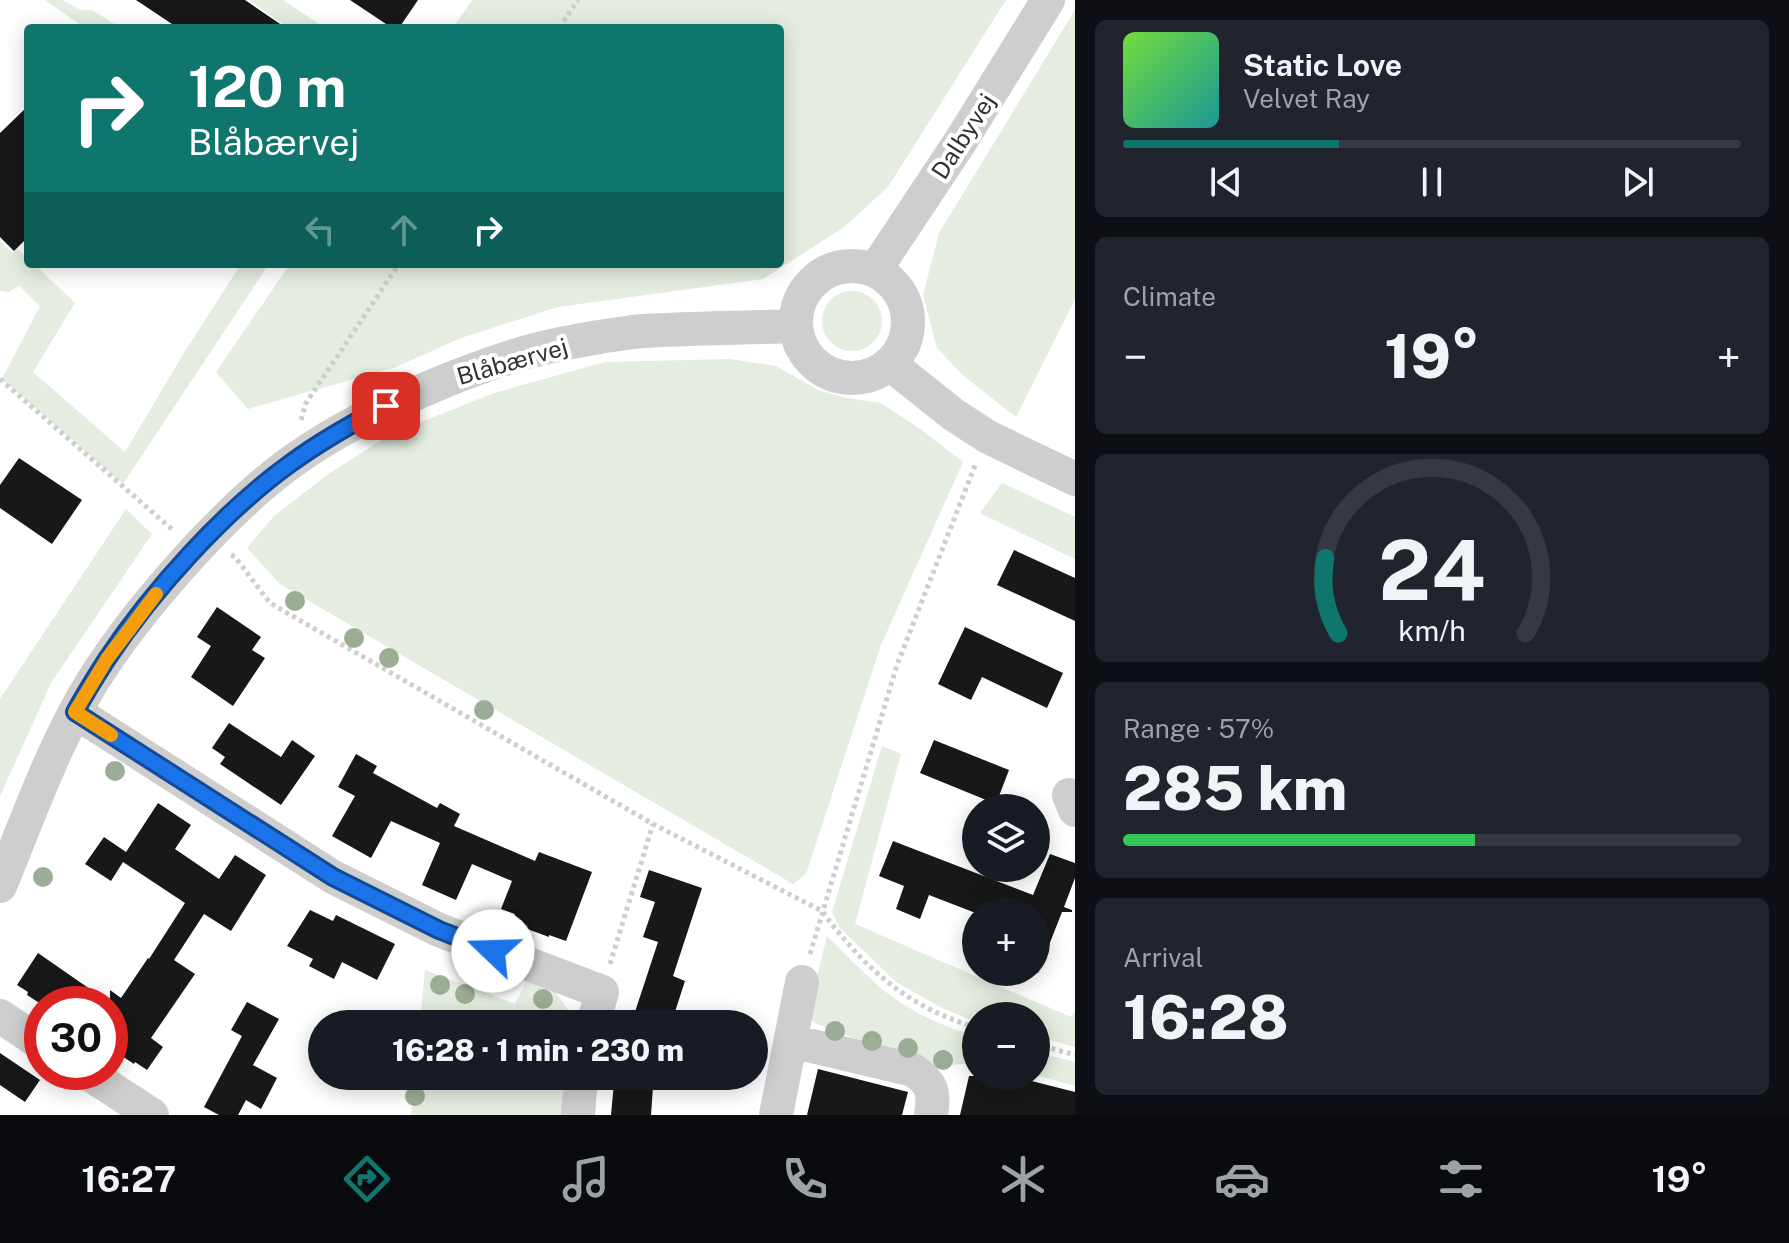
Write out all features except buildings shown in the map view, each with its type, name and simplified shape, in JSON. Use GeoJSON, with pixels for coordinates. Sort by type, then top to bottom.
{"type":"FeatureCollection","features":[{"type":"Feature","properties":{"kind":"street","name":"Dalbyvej"},"geometry":{"type":"LineString","coordinates":[[875,270],[962,139],[1048,0]]}},
{"type":"Feature","properties":{"kind":"street"},"geometry":{"type":"LineString","coordinates":[[857,266],[875,270],[891,281],[902,295],[908,313],[908,332],[902,349],[890,364],[875,374],[857,378],[840,377],[823,371],[809,359],[800,343],[796,326],[798,307],[806,289],[820,276],[837,267],[857,266]]}},
{"type":"Feature","properties":{"kind":"street","name":"Blåbærvej"},"geometry":{"type":"LineString","coordinates":[[0,886],[50,765],[75,712],[107,659],[147,604],[200,545],[239,506],[289,464],[386,406],[474,369],[521,354],[559,344],[641,331],[796,326]]}},
{"type":"Feature","properties":{"kind":"street"},"geometry":{"type":"LineString","coordinates":[[890,364],[954,415],[988,437],[1075,479]]}},
{"type":"Feature","properties":{"kind":"street"},"geometry":{"type":"LineString","coordinates":[[75,712],[333,877],[598,1008]]}},
{"type":"Feature","properties":{"kind":"street"},"geometry":{"type":"LineString","coordinates":[[776,1115],[802,982]]}},
{"type":"Feature","properties":{"kind":"street"},"geometry":{"type":"LineString","coordinates":[[0,1016],[24,1032]]}},
{"type":"Feature","properties":{"kind":"street"},"geometry":{"type":"LineString","coordinates":[[791,1041],[913,1070],[926,1079],[934,1097],[931,1115]]}},
{"type":"Feature","properties":{"kind":"street"},"geometry":{"type":"LineString","coordinates":[[114,1090],[152,1115]]}},
{"type":"Feature","properties":{"kind":"street"},"geometry":{"type":"LineString","coordinates":[[578,1115],[580,1090]]}},
{"type":"Feature","properties":{"kind":"path"},"geometry":{"type":"LineString","coordinates":[[562,24],[578,0]]}},
{"type":"Feature","properties":{"kind":"path"},"geometry":{"type":"LineString","coordinates":[[289,464],[306,403],[396,268]]}},
{"type":"Feature","properties":{"kind":"path"},"geometry":{"type":"LineString","coordinates":[[0,379],[172,530],[200,545],[235,557],[270,603],[653,824],[822,911],[837,932],[894,989],[962,1024]]}},
{"type":"Feature","properties":{"kind":"path"},"geometry":{"type":"LineString","coordinates":[[802,982],[897,665],[970,475],[988,437]]}},
{"type":"Feature","properties":{"kind":"path"},"geometry":{"type":"LineString","coordinates":[[598,1008],[653,824]]}},
{"type":"Feature","properties":{"kind":"path"},"geometry":{"type":"LineString","coordinates":[[1050,1048],[1075,1055]]}},
{"type":"Feature","properties":{"kind":"shaded area"},"geometry":{"type":"Polygon","coordinates":[[[45,0],[62,0],[81,10],[92,10],[115,24],[79,24],[45,0]]]}},
{"type":"Feature","properties":{"kind":"shaded area"},"geometry":{"type":"Polygon","coordinates":[[[249,0],[283,0],[319,24],[282,24],[249,0]]]}},
{"type":"Feature","properties":{"kind":"shaded area"},"geometry":{"type":"Polygon","coordinates":[[[472,0],[1006,0],[888,187],[843,228],[784,266],[784,24],[456,24],[472,0]]]}},
{"type":"Feature","properties":{"kind":"shaded area"},"geometry":{"type":"Polygon","coordinates":[[[1075,10],[1075,299],[1016,417],[965,377],[937,348],[923,295],[939,233],[1075,10]]]}},
{"type":"Feature","properties":{"kind":"shaded area"},"geometry":{"type":"Polygon","coordinates":[[[0,241],[12,253],[18,249],[24,255],[24,268],[38,268],[75,303],[33,372],[125,452],[238,268],[266,268],[123,484],[2,379],[40,306],[19,286],[8,292],[0,291],[0,241]]]}},
{"type":"Feature","properties":{"kind":"shaded area"},"geometry":{"type":"Polygon","coordinates":[[[287,268],[780,268],[763,279],[558,307],[461,338],[396,367],[248,409],[216,372],[287,268]]]}},
{"type":"Feature","properties":{"kind":"shaded area"},"geometry":{"type":"Polygon","coordinates":[[[852,291],[873,300],[882,321],[873,342],[852,351],[831,342],[822,321],[831,300],[852,291]]]}},
{"type":"Feature","properties":{"kind":"shaded area"},"geometry":{"type":"Polygon","coordinates":[[[730,359],[776,366],[818,390],[881,403],[963,462],[881,645],[806,874],[793,884],[280,584],[247,548],[274,516],[327,475],[391,434],[494,393],[605,362],[730,359]]]}},
{"type":"Feature","properties":{"kind":"shaded area"},"geometry":{"type":"Polygon","coordinates":[[[1002,483],[1075,517],[1075,559],[980,513],[1002,483]]]}},
{"type":"Feature","properties":{"kind":"shaded area"},"geometry":{"type":"Polygon","coordinates":[[[126,509],[152,534],[51,683],[0,796],[0,699],[126,509]]]}},
{"type":"Feature","properties":{"kind":"shaded area"},"geometry":{"type":"Polygon","coordinates":[[[882,746],[901,754],[855,924],[962,970],[962,986],[999,986],[1036,1002],[962,1002],[962,1016],[942,1008],[896,982],[839,927],[832,912],[882,746]]]}},
{"type":"Feature","properties":{"kind":"shaded area"},"geometry":{"type":"Polygon","coordinates":[[[827,936],[891,996],[913,1010],[962,1032],[962,1064],[933,1068],[814,1023],[808,1013],[827,936]]]}},
{"type":"Feature","properties":{"kind":"shaded area"},"geometry":{"type":"Polygon","coordinates":[[[425,970],[515,1004],[527,980],[555,991],[568,1010],[421,1010],[425,970]]]}},
{"type":"Feature","properties":{"kind":"shaded area"},"geometry":{"type":"Polygon","coordinates":[[[1050,1008],[1071,1017],[1075,1011],[1075,1047],[1050,1040],[1050,1008]]]}},
{"type":"Feature","properties":{"kind":"shaded area"},"geometry":{"type":"Polygon","coordinates":[[[1050,1056],[1075,1062],[1075,1086],[1050,1079],[1050,1056]]]}},
{"type":"Feature","properties":{"kind":"shaded area"},"geometry":{"type":"Polygon","coordinates":[[[414,1090],[567,1090],[565,1115],[411,1115],[414,1090]]]}},
{"type":"Feature","properties":{"kind":"slow traffic"},"geometry":{"type":"LineString","coordinates":[[111,735],[75,712],[107,659],[156,594]]}},
{"type":"Feature","properties":{"kind":"route"},"geometry":{"type":"LineString","coordinates":[[386,406],[289,464],[239,506],[147,604],[107,659],[75,712],[333,877],[439,930],[493,951]]}}]}
